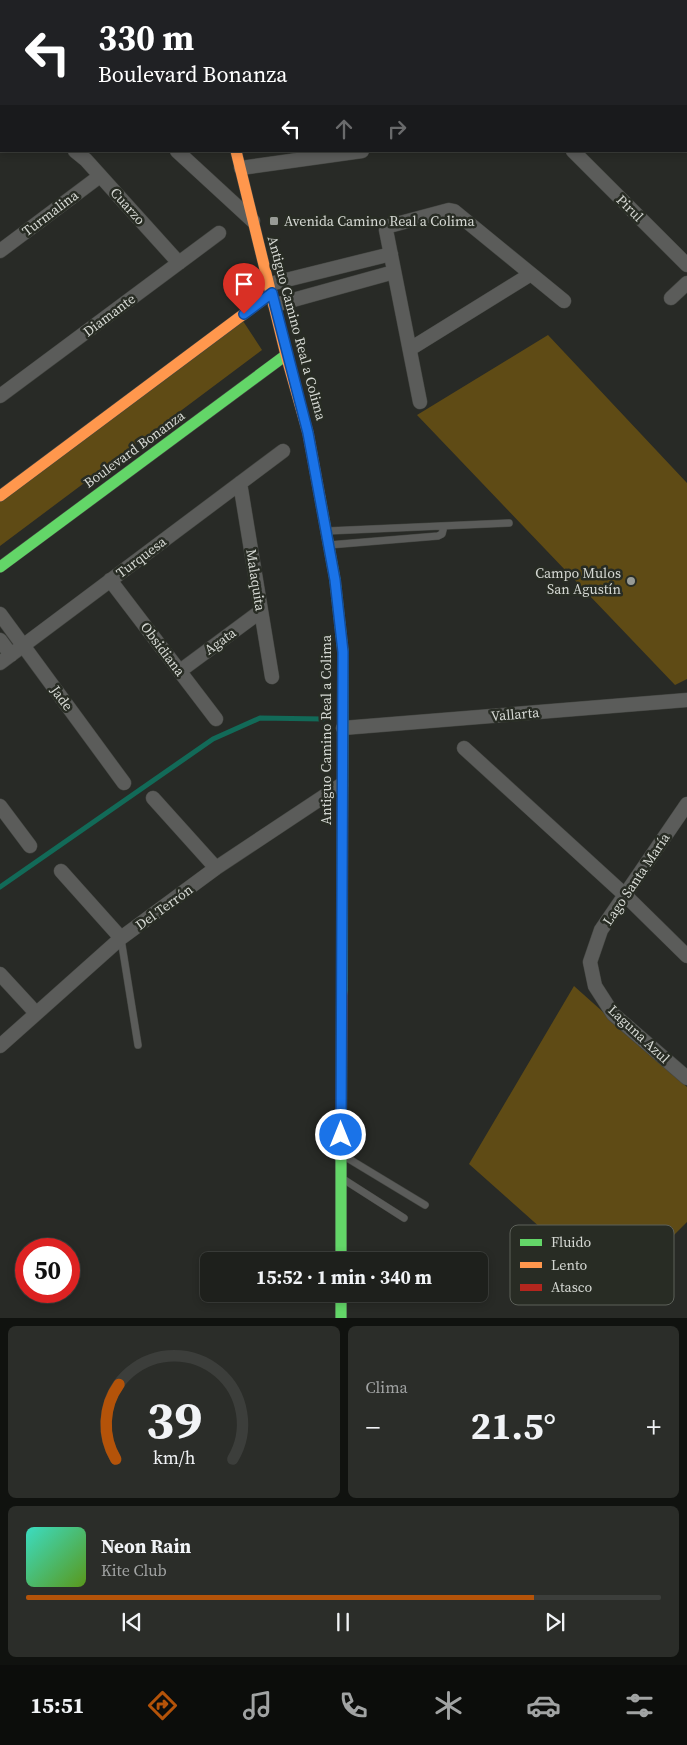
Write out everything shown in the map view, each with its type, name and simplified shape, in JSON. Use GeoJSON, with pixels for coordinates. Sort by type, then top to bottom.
{"type":"FeatureCollection","features":[{"type":"Feature","properties":{"kind":"main road","name":"Antiguo Camino Real a Colima"},"geometry":{"type":"LineString","coordinates":[[236,152],[286,355],[308,433],[329,546],[343,652],[341,785],[341,1252]]}},
{"type":"Feature","properties":{"kind":"main road"},"geometry":{"type":"LineString","coordinates":[[0,496],[272,294]]}},
{"type":"Feature","properties":{"kind":"main road","name":"Boulevard Bonanza"},"geometry":{"type":"LineString","coordinates":[[0,567],[286,355]]}},
{"type":"Feature","properties":{"kind":"main road"},"geometry":{"type":"LineString","coordinates":[[341,1302],[341,1318]]}},
{"type":"Feature","properties":{"kind":"street","name":"Cuarzo"},"geometry":{"type":"LineString","coordinates":[[75,152],[100,176],[179,263]]}},
{"type":"Feature","properties":{"kind":"street"},"geometry":{"type":"LineString","coordinates":[[178,152],[253,221]]}},
{"type":"Feature","properties":{"kind":"street"},"geometry":{"type":"LineString","coordinates":[[241,168],[308,155],[348,152]]}},
{"type":"Feature","properties":{"kind":"street","name":"Pirul"},"geometry":{"type":"LineString","coordinates":[[573,152],[687,265]]}},
{"type":"Feature","properties":{"kind":"street","name":"Turmalina"},"geometry":{"type":"LineString","coordinates":[[0,250],[100,176]]}},
{"type":"Feature","properties":{"kind":"street"},"geometry":{"type":"LineString","coordinates":[[420,402],[386,230],[391,223],[449,210],[458,214],[564,301]]}},
{"type":"Feature","properties":{"kind":"street","name":"Diamante"},"geometry":{"type":"LineString","coordinates":[[0,396],[219,233]]}},
{"type":"Feature","properties":{"kind":"street"},"geometry":{"type":"LineString","coordinates":[[272,294],[391,254]]}},
{"type":"Feature","properties":{"kind":"street"},"geometry":{"type":"LineString","coordinates":[[272,294],[394,272]]}},
{"type":"Feature","properties":{"kind":"street"},"geometry":{"type":"LineString","coordinates":[[410,349],[531,274]]}},
{"type":"Feature","properties":{"kind":"street"},"geometry":{"type":"LineString","coordinates":[[670,298],[687,283]]}},
{"type":"Feature","properties":{"kind":"street","name":"Turquesa"},"geometry":{"type":"LineString","coordinates":[[5,659],[283,451]]}},
{"type":"Feature","properties":{"kind":"street","name":"Malaquita"},"geometry":{"type":"LineString","coordinates":[[240,483],[272,678]]}},
{"type":"Feature","properties":{"kind":"street","name":"Obsidiana"},"geometry":{"type":"LineString","coordinates":[[110,580],[216,719]]}},
{"type":"Feature","properties":{"kind":"street","name":"Agata"},"geometry":{"type":"LineString","coordinates":[[180,671],[261,611]]}},
{"type":"Feature","properties":{"kind":"street","name":"Jade"},"geometry":{"type":"LineString","coordinates":[[0,614],[124,783]]}},
{"type":"Feature","properties":{"kind":"street"},"geometry":{"type":"LineString","coordinates":[[0,640],[5,659]]}},
{"type":"Feature","properties":{"kind":"street","name":"Vallarta"},"geometry":{"type":"LineString","coordinates":[[343,728],[687,700]]}},
{"type":"Feature","properties":{"kind":"street"},"geometry":{"type":"LineString","coordinates":[[464,748],[626,896],[687,956]]}},
{"type":"Feature","properties":{"kind":"street","name":"Del Terrón"},"geometry":{"type":"LineString","coordinates":[[0,1046],[121,938],[216,868],[341,785]]}},
{"type":"Feature","properties":{"kind":"street"},"geometry":{"type":"LineString","coordinates":[[153,798],[216,868]]}},
{"type":"Feature","properties":{"kind":"street","name":"Lago Santa María"},"geometry":{"type":"LineString","coordinates":[[595,986],[590,962],[601,930],[687,804]]}},
{"type":"Feature","properties":{"kind":"street"},"geometry":{"type":"LineString","coordinates":[[0,806],[30,846]]}},
{"type":"Feature","properties":{"kind":"street"},"geometry":{"type":"LineString","coordinates":[[61,871],[121,938]]}},
{"type":"Feature","properties":{"kind":"street"},"geometry":{"type":"LineString","coordinates":[[0,974],[36,1013]]}},
{"type":"Feature","properties":{"kind":"street","name":"Laguna Azul"},"geometry":{"type":"LineString","coordinates":[[595,986],[614,1014],[687,1078]]}},
{"type":"Feature","properties":{"kind":"lane"},"geometry":{"type":"LineString","coordinates":[[326,531],[509,523]]}},
{"type":"Feature","properties":{"kind":"lane"},"geometry":{"type":"LineString","coordinates":[[329,546],[438,536],[442,534],[444,526]]}},
{"type":"Feature","properties":{"kind":"lane"},"geometry":{"type":"LineString","coordinates":[[400,528],[400,540]]}},
{"type":"Feature","properties":{"kind":"lane"},"geometry":{"type":"LineString","coordinates":[[121,938],[138,1045]]}},
{"type":"Feature","properties":{"kind":"lane"},"geometry":{"type":"LineString","coordinates":[[341,1153],[425,1205]]}},
{"type":"Feature","properties":{"kind":"lane"},"geometry":{"type":"LineString","coordinates":[[341,1178],[404,1218]]}},
{"type":"Feature","properties":{"kind":"shaded area"},"geometry":{"type":"Polygon","coordinates":[[[243,321],[262,350],[0,546],[0,502],[243,321]]]}},
{"type":"Feature","properties":{"kind":"shaded area","name":"Campo Mulos San Agustín"},"geometry":{"type":"Polygon","coordinates":[[[548,335],[687,483],[687,679],[675,685],[417,415],[548,335]]]}},
{"type":"Feature","properties":{"kind":"shaded area"},"geometry":{"type":"Polygon","coordinates":[[[574,986],[687,1087],[687,1222],[674,1235],[674,1225],[538,1225],[469,1164],[574,986]]]}},
{"type":"Feature","properties":{"kind":"waterway"},"geometry":{"type":"LineString","coordinates":[[0,887],[213,739],[260,718],[323,719]]}},
{"type":"Feature","properties":{"kind":"traffic: fast"},"geometry":{"type":"LineString","coordinates":[[0,567],[286,355]]}},
{"type":"Feature","properties":{"kind":"traffic: fast"},"geometry":{"type":"LineString","coordinates":[[320,498],[335,580],[343,652],[342,993]]}},
{"type":"Feature","properties":{"kind":"traffic: fast"},"geometry":{"type":"LineString","coordinates":[[341,1145],[341,1252]]}},
{"type":"Feature","properties":{"kind":"traffic: fast"},"geometry":{"type":"LineString","coordinates":[[341,1302],[341,1318]]}},
{"type":"Feature","properties":{"kind":"traffic: slow"},"geometry":{"type":"LineString","coordinates":[[236,152],[286,355],[308,433],[320,498]]}},
{"type":"Feature","properties":{"kind":"traffic: slow"},"geometry":{"type":"LineString","coordinates":[[0,496],[272,293]]}},
{"type":"Feature","properties":{"kind":"traffic: jam"},"geometry":{"type":"LineString","coordinates":[[341,1145],[342,993]]}},
{"type":"Feature","properties":{"kind":"place","name":"Avenida Camino Real a Colima"},"geometry":{"type":"Point","coordinates":[274,221]}},
{"type":"Feature","properties":{"kind":"place","name":"Campo Mulos San Agustín"},"geometry":{"type":"Point","coordinates":[631,581]}},
{"type":"Feature","properties":{"kind":"route"},"geometry":{"type":"LineString","coordinates":[[244,314],[272,293],[286,355],[308,433],[335,580],[343,652],[341,1135]]}}]}
